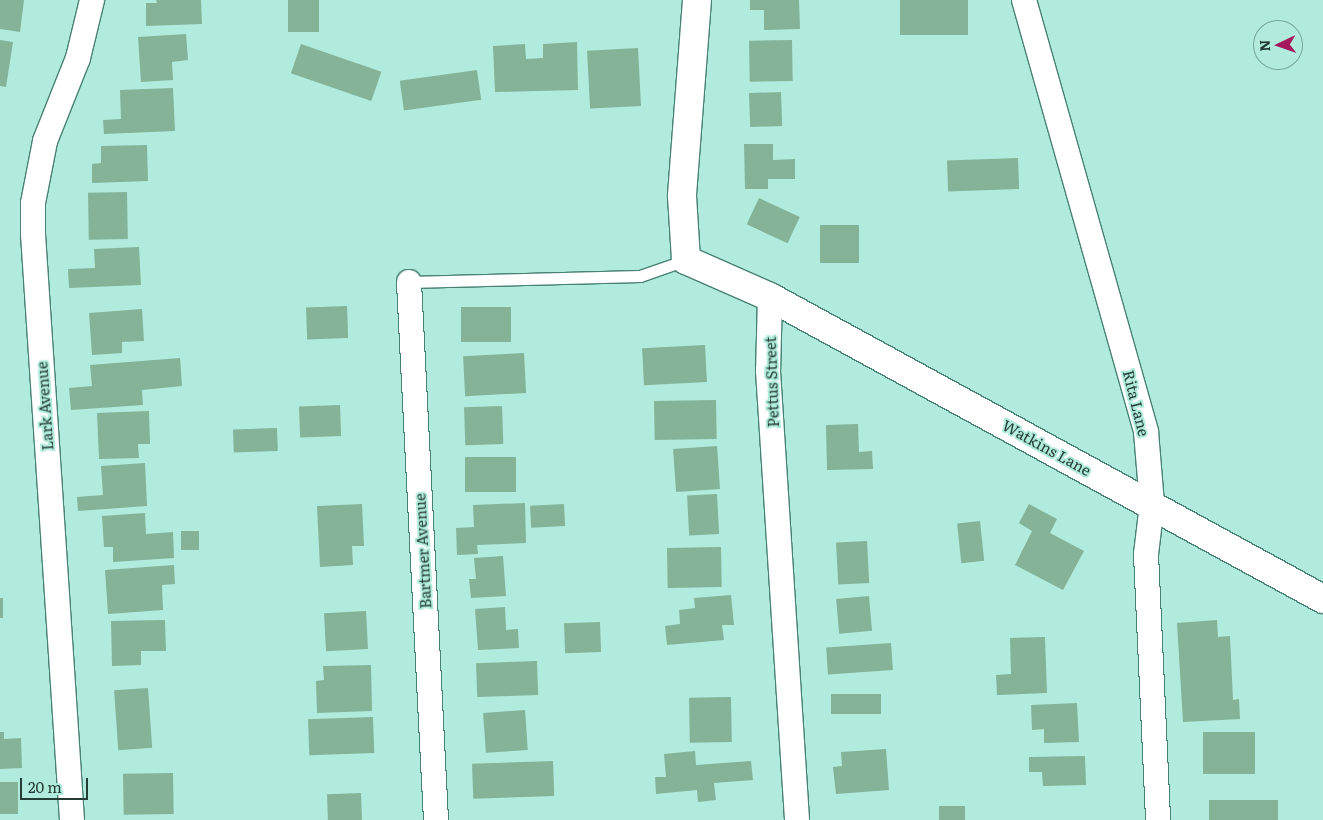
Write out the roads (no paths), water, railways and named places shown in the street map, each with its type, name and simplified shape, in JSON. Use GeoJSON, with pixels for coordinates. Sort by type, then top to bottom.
{"type":"FeatureCollection","features":[{"type":"Feature","properties":{"kind":"street","name":"Lark Avenue"},"geometry":{"type":"LineString","coordinates":[[72,820],[33,211],[45,141],[78,58],[92,0]]}},
{"type":"Feature","properties":{"kind":"street"},"geometry":{"type":"LineString","coordinates":[[697,0],[682,196],[686,260],[770,297]]}},
{"type":"Feature","properties":{"kind":"street","name":"Rita Lane"},"geometry":{"type":"LineString","coordinates":[[1024,0],[1146,432],[1152,504],[1146,554],[1158,820]]}},
{"type":"Feature","properties":{"kind":"street","name":"Bartmer Avenue"},"geometry":{"type":"LineString","coordinates":[[409,282],[436,820]]}},
{"type":"Feature","properties":{"kind":"street","name":"Watkins Lane"},"geometry":{"type":"LineString","coordinates":[[770,297],[1323,599]]}},
{"type":"Feature","properties":{"kind":"street","name":"Pettus Street"},"geometry":{"type":"LineString","coordinates":[[770,297],[768,371],[797,820]]}},
{"type":"Feature","properties":{"kind":"lane"},"geometry":{"type":"LineString","coordinates":[[409,282],[640,276],[686,260]]}}]}
